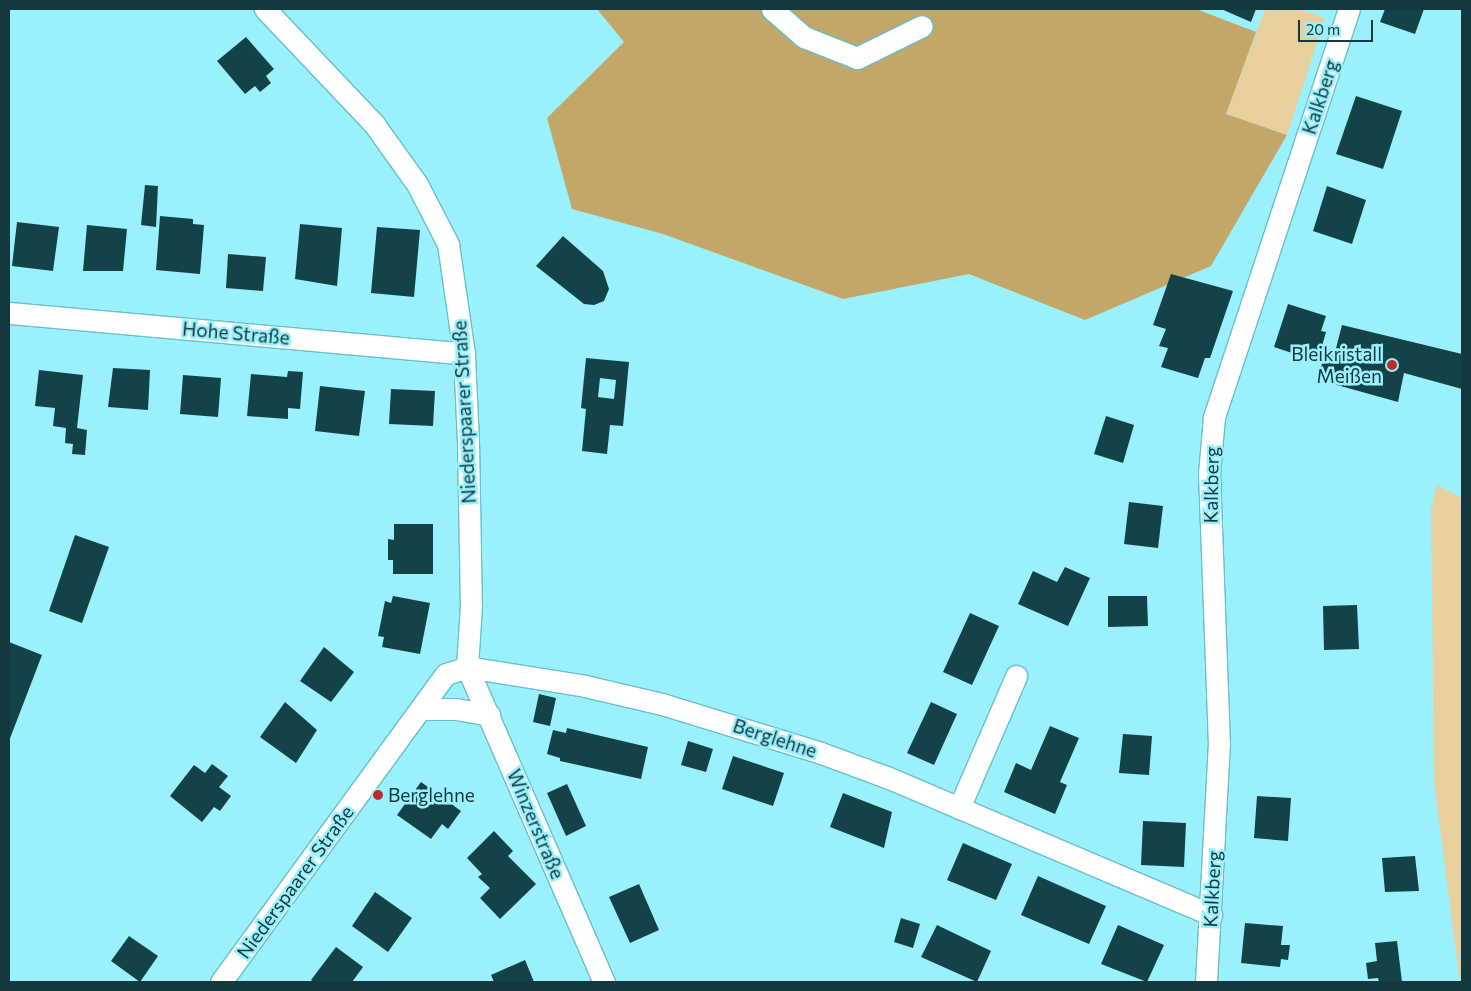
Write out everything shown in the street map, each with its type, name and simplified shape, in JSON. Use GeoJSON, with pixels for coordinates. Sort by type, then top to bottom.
{"type":"FeatureCollection","features":[{"type":"Feature","properties":{"kind":"street","name":"Niederspaarer Straße"},"geometry":{"type":"LineString","coordinates":[[222,982],[423,709],[446,674],[467,667],[471,605],[464,354],[448,244],[417,184],[374,124],[265,9]]}},
{"type":"Feature","properties":{"kind":"street"},"geometry":{"type":"LineString","coordinates":[[772,9],[804,37],[857,58],[922,26]]}},
{"type":"Feature","properties":{"kind":"street","name":"Kalkberg"},"geometry":{"type":"LineString","coordinates":[[1206,982],[1219,744],[1209,474],[1214,417],[1349,9]]}},
{"type":"Feature","properties":{"kind":"street","name":"Hohe Straße"},"geometry":{"type":"LineString","coordinates":[[9,313],[464,354]]}},
{"type":"Feature","properties":{"kind":"street","name":"Berglehne"},"geometry":{"type":"LineString","coordinates":[[467,667],[585,686],[662,704],[820,753],[959,808],[1211,915]]}},
{"type":"Feature","properties":{"kind":"street","name":"Winzerstraße"},"geometry":{"type":"LineString","coordinates":[[467,667],[604,982]]}},
{"type":"Feature","properties":{"kind":"street"},"geometry":{"type":"LineString","coordinates":[[959,808],[1016,676]]}},
{"type":"Feature","properties":{"kind":"street"},"geometry":{"type":"LineString","coordinates":[[423,709],[456,709],[489,715]]}},
{"type":"Feature","properties":{"kind":"shaded area"},"geometry":{"type":"Polygon","coordinates":[[[597,9],[1196,9],[1256,32],[1226,114],[1287,135],[1211,266],[1085,320],[969,274],[843,299],[663,234],[572,209],[547,118],[624,42],[597,9]]]}},
{"type":"Feature","properties":{"kind":"shaded area"},"geometry":{"type":"Polygon","coordinates":[[[1265,9],[1298,9],[1325,18],[1287,135],[1226,114],[1265,9]]]}},
{"type":"Feature","properties":{"kind":"shaded area"},"geometry":{"type":"Polygon","coordinates":[[[1437,485],[1462,498],[1462,982],[1460,982],[1434,783],[1431,509],[1437,485]]]}},
{"type":"Feature","properties":{"kind":"building"},"geometry":{"type":"Polygon","coordinates":[[[1221,9],[1256,9],[1251,22],[1221,9]]]}},
{"type":"Feature","properties":{"kind":"building"},"geometry":{"type":"Polygon","coordinates":[[[1385,9],[1424,9],[1415,34],[1380,22],[1385,9]]]}},
{"type":"Feature","properties":{"kind":"building"},"geometry":{"type":"Polygon","coordinates":[[[246,37],[274,69],[266,76],[271,83],[260,92],[255,86],[245,94],[217,61],[246,37]]]}},
{"type":"Feature","properties":{"kind":"building"},"geometry":{"type":"Polygon","coordinates":[[[1356,96],[1402,111],[1383,169],[1336,154],[1356,96]]]}},
{"type":"Feature","properties":{"kind":"building"},"geometry":{"type":"Polygon","coordinates":[[[145,185],[158,186],[156,227],[141,225],[145,185]]]}},
{"type":"Feature","properties":{"kind":"building"},"geometry":{"type":"Polygon","coordinates":[[[1327,186],[1366,200],[1352,244],[1313,231],[1327,186]]]}},
{"type":"Feature","properties":{"kind":"building"},"geometry":{"type":"Polygon","coordinates":[[[160,216],[193,219],[193,224],[204,225],[200,274],[156,270],[160,216]]]}},
{"type":"Feature","properties":{"kind":"building"},"geometry":{"type":"Polygon","coordinates":[[[17,222],[59,227],[53,271],[12,266],[17,222]]]}},
{"type":"Feature","properties":{"kind":"building"},"geometry":{"type":"Polygon","coordinates":[[[300,224],[342,228],[337,286],[295,279],[300,224]]]}},
{"type":"Feature","properties":{"kind":"building"},"geometry":{"type":"Polygon","coordinates":[[[87,225],[127,229],[123,271],[83,271],[87,225]]]}},
{"type":"Feature","properties":{"kind":"building"},"geometry":{"type":"Polygon","coordinates":[[[377,227],[420,230],[414,297],[371,293],[377,227]]]}},
{"type":"Feature","properties":{"kind":"building"},"geometry":{"type":"Polygon","coordinates":[[[563,236],[603,271],[609,289],[604,301],[594,305],[584,304],[536,266],[563,236]]]}},
{"type":"Feature","properties":{"kind":"building"},"geometry":{"type":"Polygon","coordinates":[[[228,254],[266,257],[263,291],[226,288],[228,254]]]}},
{"type":"Feature","properties":{"kind":"building"},"geometry":{"type":"Polygon","coordinates":[[[1171,274],[1233,291],[1210,358],[1205,358],[1198,378],[1161,367],[1168,348],[1159,346],[1166,329],[1153,325],[1171,274]]]}},
{"type":"Feature","properties":{"kind":"building"},"geometry":{"type":"Polygon","coordinates":[[[1288,304],[1326,316],[1321,331],[1326,332],[1320,353],[1313,350],[1310,359],[1274,347],[1288,304]]]}},
{"type":"Feature","properties":{"kind":"building","name":"Bleikristall Meißen"},"geometry":{"type":"Polygon","coordinates":[[[1342,325],[1462,354],[1462,389],[1404,373],[1398,402],[1319,380],[1324,352],[1334,356],[1342,325]]]}},
{"type":"Feature","properties":{"kind":"building"},"geometry":{"type":"Polygon","coordinates":[[[586,358],[629,362],[623,426],[610,425],[607,454],[582,451],[586,409],[581,408],[586,358]],[[600,378],[598,397],[614,399],[616,380],[600,378]]]}},
{"type":"Feature","properties":{"kind":"building"},"geometry":{"type":"Polygon","coordinates":[[[113,368],[150,370],[148,410],[108,407],[113,368]]]}},
{"type":"Feature","properties":{"kind":"building"},"geometry":{"type":"Polygon","coordinates":[[[39,370],[83,375],[77,428],[87,430],[85,455],[72,454],[73,444],[65,443],[66,428],[53,426],[55,408],[35,406],[39,370]]]}},
{"type":"Feature","properties":{"kind":"building"},"geometry":{"type":"Polygon","coordinates":[[[288,371],[303,372],[300,409],[288,408],[288,419],[247,416],[251,374],[287,377],[288,371]]]}},
{"type":"Feature","properties":{"kind":"building"},"geometry":{"type":"Polygon","coordinates":[[[183,375],[221,378],[218,417],[180,414],[183,375]]]}},
{"type":"Feature","properties":{"kind":"building"},"geometry":{"type":"Polygon","coordinates":[[[320,386],[365,391],[359,436],[315,431],[320,386]]]}},
{"type":"Feature","properties":{"kind":"building"},"geometry":{"type":"Polygon","coordinates":[[[391,389],[435,391],[433,426],[389,424],[391,389]]]}},
{"type":"Feature","properties":{"kind":"building"},"geometry":{"type":"Polygon","coordinates":[[[1106,416],[1134,425],[1123,463],[1094,454],[1106,416]]]}},
{"type":"Feature","properties":{"kind":"building"},"geometry":{"type":"Polygon","coordinates":[[[1129,502],[1163,506],[1158,548],[1124,544],[1129,502]]]}},
{"type":"Feature","properties":{"kind":"building"},"geometry":{"type":"Polygon","coordinates":[[[394,524],[433,524],[433,574],[393,574],[393,560],[388,560],[388,539],[394,540],[394,524]]]}},
{"type":"Feature","properties":{"kind":"building"},"geometry":{"type":"Polygon","coordinates":[[[75,535],[109,547],[82,623],[49,611],[75,535]]]}},
{"type":"Feature","properties":{"kind":"building"},"geometry":{"type":"Polygon","coordinates":[[[1065,567],[1090,578],[1068,626],[1018,604],[1033,571],[1057,582],[1065,567]]]}},
{"type":"Feature","properties":{"kind":"building"},"geometry":{"type":"Polygon","coordinates":[[[393,596],[430,603],[420,654],[382,647],[384,637],[378,636],[385,601],[391,603],[393,596]]]}},
{"type":"Feature","properties":{"kind":"building"},"geometry":{"type":"Polygon","coordinates":[[[1108,596],[1147,596],[1148,626],[1108,627],[1108,596]]]}},
{"type":"Feature","properties":{"kind":"building"},"geometry":{"type":"Polygon","coordinates":[[[1357,605],[1359,649],[1324,650],[1323,606],[1357,605]]]}},
{"type":"Feature","properties":{"kind":"building"},"geometry":{"type":"Polygon","coordinates":[[[970,613],[999,626],[972,685],[943,672],[970,613]]]}},
{"type":"Feature","properties":{"kind":"building"},"geometry":{"type":"Polygon","coordinates":[[[9,642],[42,655],[9,741],[9,642]]]}},
{"type":"Feature","properties":{"kind":"building"},"geometry":{"type":"Polygon","coordinates":[[[324,647],[354,672],[331,702],[300,681],[324,647]]]}},
{"type":"Feature","properties":{"kind":"building"},"geometry":{"type":"Polygon","coordinates":[[[539,694],[556,698],[550,726],[533,722],[539,694]]]}},
{"type":"Feature","properties":{"kind":"building"},"geometry":{"type":"Polygon","coordinates":[[[285,702],[317,730],[296,763],[260,737],[285,702]]]}},
{"type":"Feature","properties":{"kind":"building"},"geometry":{"type":"Polygon","coordinates":[[[931,702],[957,714],[934,765],[907,753],[931,702]]]}},
{"type":"Feature","properties":{"kind":"building"},"geometry":{"type":"Polygon","coordinates":[[[1050,726],[1079,738],[1060,782],[1067,785],[1055,814],[1004,792],[1016,763],[1031,770],[1050,726]]]}},
{"type":"Feature","properties":{"kind":"building"},"geometry":{"type":"Polygon","coordinates":[[[567,728],[648,747],[641,779],[560,761],[560,758],[547,754],[553,730],[566,733],[567,728]]]}},
{"type":"Feature","properties":{"kind":"building"},"geometry":{"type":"Polygon","coordinates":[[[1123,734],[1152,736],[1149,775],[1119,773],[1123,734]]]}},
{"type":"Feature","properties":{"kind":"building"},"geometry":{"type":"Polygon","coordinates":[[[688,741],[713,749],[706,772],[681,765],[688,741]]]}},
{"type":"Feature","properties":{"kind":"building"},"geometry":{"type":"Polygon","coordinates":[[[733,756],[784,773],[773,806],[722,789],[733,756]]]}},
{"type":"Feature","properties":{"kind":"building"},"geometry":{"type":"Polygon","coordinates":[[[212,764],[228,776],[219,787],[231,796],[220,811],[214,807],[202,822],[170,796],[194,765],[205,773],[212,764]]]}},
{"type":"Feature","properties":{"kind":"building"},"geometry":{"type":"Polygon","coordinates":[[[421,782],[461,811],[448,829],[442,824],[431,839],[397,815],[421,782]]]}},
{"type":"Feature","properties":{"kind":"building"},"geometry":{"type":"Polygon","coordinates":[[[567,784],[586,826],[566,836],[547,793],[567,784]]]}},
{"type":"Feature","properties":{"kind":"building"},"geometry":{"type":"Polygon","coordinates":[[[843,793],[892,812],[884,848],[830,827],[843,793]]]}},
{"type":"Feature","properties":{"kind":"building"},"geometry":{"type":"Polygon","coordinates":[[[1257,796],[1291,798],[1288,841],[1254,838],[1257,796]]]}},
{"type":"Feature","properties":{"kind":"building"},"geometry":{"type":"Polygon","coordinates":[[[1143,821],[1186,823],[1184,867],[1141,865],[1143,821]]]}},
{"type":"Feature","properties":{"kind":"building"},"geometry":{"type":"Polygon","coordinates":[[[494,831],[513,851],[508,856],[536,884],[500,919],[480,898],[490,888],[478,877],[482,874],[467,858],[494,831]]]}},
{"type":"Feature","properties":{"kind":"building"},"geometry":{"type":"Polygon","coordinates":[[[963,843],[1012,864],[996,900],[947,880],[963,843]]]}},
{"type":"Feature","properties":{"kind":"building"},"geometry":{"type":"Polygon","coordinates":[[[1415,856],[1419,891],[1385,892],[1382,858],[1415,856]]]}},
{"type":"Feature","properties":{"kind":"building"},"geometry":{"type":"Polygon","coordinates":[[[1038,876],[1106,906],[1089,944],[1021,915],[1038,876]]]}},
{"type":"Feature","properties":{"kind":"building"},"geometry":{"type":"Polygon","coordinates":[[[639,884],[659,930],[630,943],[609,897],[639,884]]]}},
{"type":"Feature","properties":{"kind":"building"},"geometry":{"type":"Polygon","coordinates":[[[375,892],[412,918],[388,952],[352,926],[375,892]]]}},
{"type":"Feature","properties":{"kind":"building"},"geometry":{"type":"Polygon","coordinates":[[[901,918],[920,924],[913,948],[894,942],[901,918]]]}},
{"type":"Feature","properties":{"kind":"building"},"geometry":{"type":"Polygon","coordinates":[[[1245,923],[1283,926],[1281,945],[1290,945],[1288,960],[1281,959],[1280,967],[1241,963],[1245,923]]]}},
{"type":"Feature","properties":{"kind":"building"},"geometry":{"type":"Polygon","coordinates":[[[937,925],[991,951],[977,982],[921,957],[937,925]]]}},
{"type":"Feature","properties":{"kind":"building"},"geometry":{"type":"Polygon","coordinates":[[[1118,925],[1164,945],[1147,982],[1101,964],[1118,925]]]}},
{"type":"Feature","properties":{"kind":"building"},"geometry":{"type":"Polygon","coordinates":[[[129,936],[158,956],[140,982],[111,961],[129,936]]]}},
{"type":"Feature","properties":{"kind":"building"},"geometry":{"type":"Polygon","coordinates":[[[1397,941],[1402,982],[1379,982],[1378,978],[1368,979],[1366,963],[1377,961],[1375,943],[1397,941]]]}},
{"type":"Feature","properties":{"kind":"building"},"geometry":{"type":"Polygon","coordinates":[[[336,947],[363,967],[352,982],[314,982],[311,980],[336,947]]]}},
{"type":"Feature","properties":{"kind":"building"},"geometry":{"type":"Polygon","coordinates":[[[525,960],[534,982],[494,982],[491,975],[525,960]]]}},
{"type":"Feature","properties":{"kind":"place","name":"Bleikristall Meißen"},"geometry":{"type":"Point","coordinates":[1392,365]}},
{"type":"Feature","properties":{"kind":"place","name":"Berglehne"},"geometry":{"type":"Point","coordinates":[378,795]}}]}
